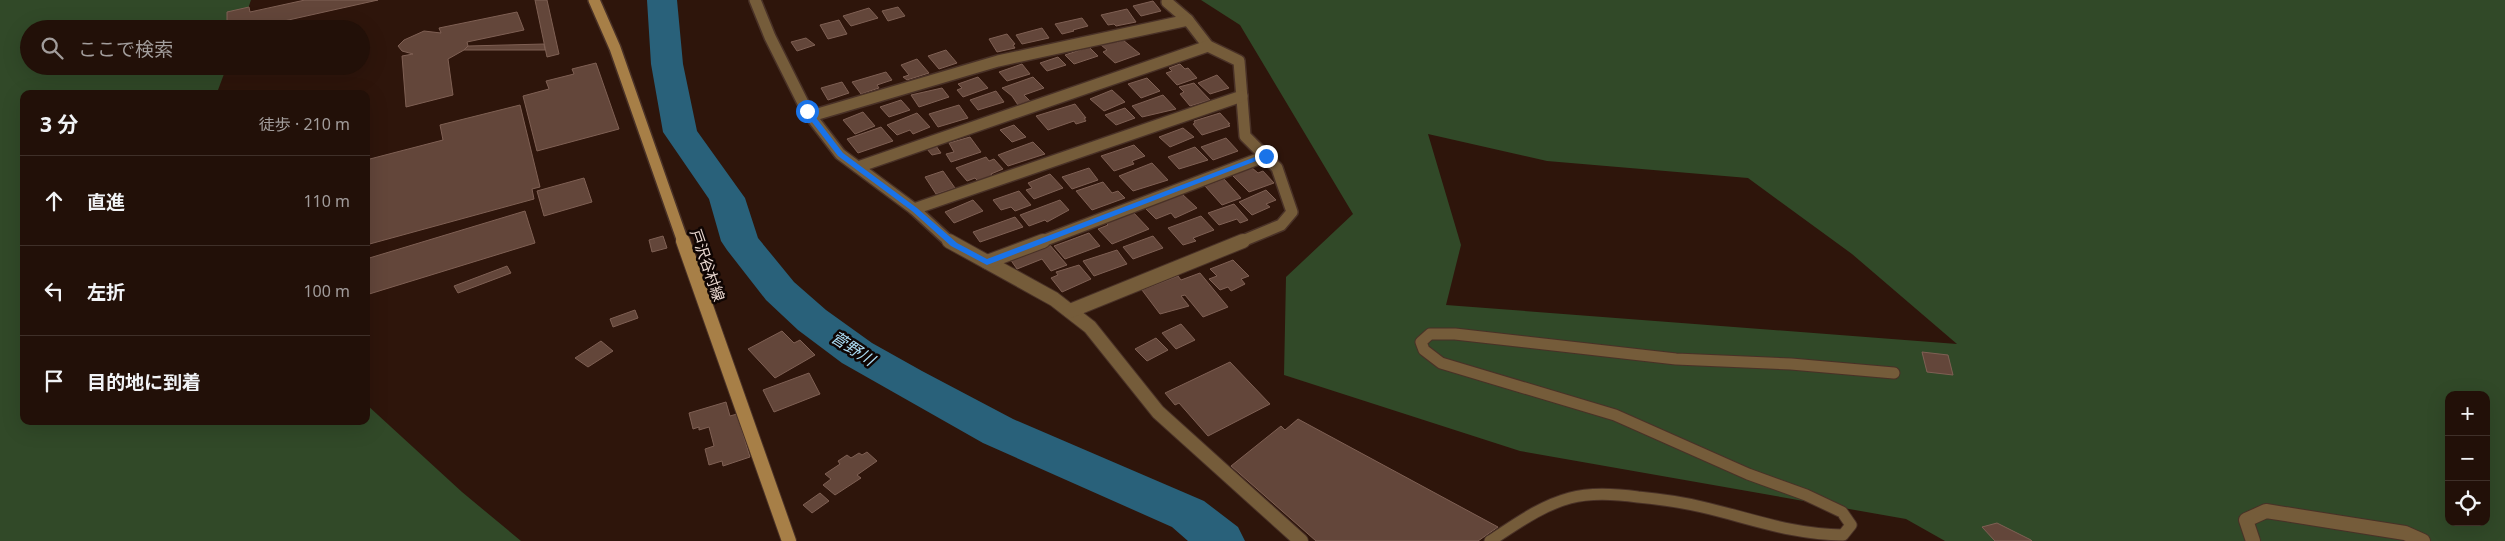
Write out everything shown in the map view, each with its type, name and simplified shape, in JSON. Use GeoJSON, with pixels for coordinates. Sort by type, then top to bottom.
{"type":"FeatureCollection","features":[{"type":"Feature","properties":{"kind":"main road","name":"戸沢谷村線"},"geometry":{"type":"LineString","coordinates":[[594,0],[614,48],[789,541]]}},
{"type":"Feature","properties":{"kind":"street"},"geometry":{"type":"LineString","coordinates":[[755,0],[770,37],[811,116],[840,154],[914,209],[954,245],[1054,298],[1090,327],[1158,412],[1301,541]]}},
{"type":"Feature","properties":{"kind":"street"},"geometry":{"type":"LineString","coordinates":[[1070,311],[1281,225],[1292,212],[1277,168],[1245,136],[1239,61],[1208,46],[1188,20],[1167,2]]}},
{"type":"Feature","properties":{"kind":"street"},"geometry":{"type":"LineString","coordinates":[[811,116],[998,60],[1188,20]]}},
{"type":"Feature","properties":{"kind":"street"},"geometry":{"type":"LineString","coordinates":[[858,167],[1208,46]]}},
{"type":"Feature","properties":{"kind":"street"},"geometry":{"type":"LineString","coordinates":[[914,209],[1242,96]]}},
{"type":"Feature","properties":{"kind":"street"},"geometry":{"type":"LineString","coordinates":[[987,262],[1266,156]]}},
{"type":"Feature","properties":{"kind":"street"},"geometry":{"type":"LineString","coordinates":[[2253,541],[2246,520],[2266,511],[2405,534],[2423,541]]}},
{"type":"Feature","properties":{"kind":"lane"},"geometry":{"type":"LineString","coordinates":[[1490,541],[1538,510],[1565,499],[1608,494],[1658,499],[1708,508],[1785,531],[1816,536],[1843,535],[1851,525],[1842,512],[1806,495],[1748,474],[1615,415],[1441,363],[1424,350],[1421,342],[1430,334],[1455,334],[1676,359],[1792,364],[1894,373]]}},
{"type":"Feature","properties":{"kind":"green space"},"geometry":{"type":"Polygon","coordinates":[[[0,0],[251,0],[244,20],[20,20],[20,75],[224,75],[218,90],[20,90],[20,425],[370,425],[370,408],[462,492],[521,541],[0,541],[0,0]]]}},
{"type":"Feature","properties":{"kind":"green space"},"geometry":{"type":"Polygon","coordinates":[[[1201,0],[2505,0],[2505,541],[1945,541],[1906,519],[1520,451],[1284,375],[1286,277],[1353,214],[1240,25],[1201,0]],[[1428,134],[1461,245],[1446,305],[1957,344],[1852,254],[1748,178],[1547,161],[1428,134]]]}},
{"type":"Feature","properties":{"kind":"building"},"geometry":{"type":"Polygon","coordinates":[[[305,0],[378,0],[288,20],[227,20],[227,12],[249,7],[250,12],[305,0]]]}},
{"type":"Feature","properties":{"kind":"building"},"geometry":{"type":"Polygon","coordinates":[[[535,0],[547,0],[559,54],[547,57],[535,0]]]}},
{"type":"Feature","properties":{"kind":"building"},"geometry":{"type":"Polygon","coordinates":[[[1153,1],[1161,11],[1141,16],[1133,6],[1153,1]]]}},
{"type":"Feature","properties":{"kind":"building"},"geometry":{"type":"Polygon","coordinates":[[[898,7],[905,16],[888,21],[882,11],[898,7]]]}},
{"type":"Feature","properties":{"kind":"building"},"geometry":{"type":"Polygon","coordinates":[[[869,8],[878,18],[851,26],[843,16],[869,8]]]}},
{"type":"Feature","properties":{"kind":"building"},"geometry":{"type":"Polygon","coordinates":[[[1127,9],[1136,22],[1116,26],[1114,24],[1108,25],[1101,15],[1127,9]]]}},
{"type":"Feature","properties":{"kind":"building"},"geometry":{"type":"Polygon","coordinates":[[[517,12],[524,30],[467,42],[468,46],[464,50],[448,59],[453,95],[406,107],[402,56],[413,54],[402,51],[398,46],[404,40],[424,31],[441,33],[439,28],[517,12]]]}},
{"type":"Feature","properties":{"kind":"building"},"geometry":{"type":"Polygon","coordinates":[[[1082,18],[1088,26],[1062,34],[1055,24],[1082,18]]]}},
{"type":"Feature","properties":{"kind":"building"},"geometry":{"type":"Polygon","coordinates":[[[839,20],[847,34],[828,39],[820,25],[839,20]]]}},
{"type":"Feature","properties":{"kind":"building"},"geometry":{"type":"Polygon","coordinates":[[[1042,28],[1049,38],[1022,44],[1016,35],[1042,28]]]}},
{"type":"Feature","properties":{"kind":"building"},"geometry":{"type":"Polygon","coordinates":[[[1007,34],[1015,44],[1013,45],[1015,48],[997,52],[989,39],[1007,34]]]}},
{"type":"Feature","properties":{"kind":"building"},"geometry":{"type":"Polygon","coordinates":[[[806,38],[815,45],[797,51],[791,42],[806,38]]]}},
{"type":"Feature","properties":{"kind":"building"},"geometry":{"type":"Polygon","coordinates":[[[1115,40],[1117,42],[1123,40],[1140,54],[1115,63],[1103,52],[1107,50],[1101,45],[1115,40]]]}},
{"type":"Feature","properties":{"kind":"building"},"geometry":{"type":"Polygon","coordinates":[[[544,44],[545,50],[464,50],[468,46],[544,44]]]}},
{"type":"Feature","properties":{"kind":"building"},"geometry":{"type":"Polygon","coordinates":[[[1089,47],[1098,56],[1074,64],[1065,55],[1089,47]]]}},
{"type":"Feature","properties":{"kind":"building"},"geometry":{"type":"Polygon","coordinates":[[[946,50],[957,63],[939,69],[928,56],[946,50]]]}},
{"type":"Feature","properties":{"kind":"building"},"geometry":{"type":"Polygon","coordinates":[[[1058,57],[1066,65],[1047,71],[1040,63],[1058,57]]]}},
{"type":"Feature","properties":{"kind":"building"},"geometry":{"type":"Polygon","coordinates":[[[917,59],[929,73],[907,80],[903,77],[909,75],[901,65],[917,59]]]}},
{"type":"Feature","properties":{"kind":"building"},"geometry":{"type":"Polygon","coordinates":[[[596,63],[619,129],[537,151],[523,96],[549,89],[546,81],[574,74],[572,69],[596,63]]]}},
{"type":"Feature","properties":{"kind":"building"},"geometry":{"type":"Polygon","coordinates":[[[1022,64],[1030,74],[1007,81],[999,72],[1022,64]]]}},
{"type":"Feature","properties":{"kind":"building"},"geometry":{"type":"Polygon","coordinates":[[[1180,64],[1185,69],[1188,68],[1197,78],[1177,85],[1166,73],[1172,71],[1169,68],[1180,64]]]}},
{"type":"Feature","properties":{"kind":"building"},"geometry":{"type":"Polygon","coordinates":[[[886,72],[892,80],[877,85],[879,88],[861,94],[852,82],[886,72]]]}},
{"type":"Feature","properties":{"kind":"building"},"geometry":{"type":"Polygon","coordinates":[[[1217,75],[1229,88],[1210,94],[1198,83],[1217,75]]]}},
{"type":"Feature","properties":{"kind":"building"},"geometry":{"type":"Polygon","coordinates":[[[978,77],[988,88],[963,97],[957,90],[962,88],[958,84],[978,77]]]}},
{"type":"Feature","properties":{"kind":"building"},"geometry":{"type":"Polygon","coordinates":[[[1033,77],[1044,88],[1024,95],[1030,101],[1018,105],[1012,96],[1002,88],[1033,77]]]}},
{"type":"Feature","properties":{"kind":"building"},"geometry":{"type":"Polygon","coordinates":[[[1147,78],[1160,91],[1141,98],[1128,84],[1147,78]]]}},
{"type":"Feature","properties":{"kind":"building"},"geometry":{"type":"Polygon","coordinates":[[[842,82],[849,93],[828,100],[821,88],[842,82]]]}},
{"type":"Feature","properties":{"kind":"building"},"geometry":{"type":"Polygon","coordinates":[[[1194,83],[1210,100],[1190,106],[1180,94],[1184,92],[1179,87],[1194,83]]]}},
{"type":"Feature","properties":{"kind":"building"},"geometry":{"type":"Polygon","coordinates":[[[942,88],[949,97],[919,107],[911,95],[942,88]]]}},
{"type":"Feature","properties":{"kind":"building"},"geometry":{"type":"Polygon","coordinates":[[[1112,90],[1125,102],[1104,111],[1090,99],[1112,90]]]}},
{"type":"Feature","properties":{"kind":"building"},"geometry":{"type":"Polygon","coordinates":[[[996,91],[1004,102],[978,110],[970,100],[996,91]]]}},
{"type":"Feature","properties":{"kind":"building"},"geometry":{"type":"Polygon","coordinates":[[[1163,95],[1176,109],[1142,117],[1132,106],[1163,95]]]}},
{"type":"Feature","properties":{"kind":"building"},"geometry":{"type":"Polygon","coordinates":[[[901,100],[910,110],[889,117],[880,107],[901,100]]]}},
{"type":"Feature","properties":{"kind":"building"},"geometry":{"type":"Polygon","coordinates":[[[1075,104],[1086,118],[1084,118],[1086,121],[1076,124],[1074,121],[1048,130],[1036,116],[1075,104]]]}},
{"type":"Feature","properties":{"kind":"building"},"geometry":{"type":"Polygon","coordinates":[[[520,105],[540,187],[532,189],[534,199],[370,244],[370,159],[443,140],[440,125],[520,105]]]}},
{"type":"Feature","properties":{"kind":"building"},"geometry":{"type":"Polygon","coordinates":[[[959,105],[968,118],[938,127],[929,114],[959,105]]]}},
{"type":"Feature","properties":{"kind":"building"},"geometry":{"type":"Polygon","coordinates":[[[1125,108],[1135,118],[1116,125],[1105,115],[1125,108]]]}},
{"type":"Feature","properties":{"kind":"building"},"geometry":{"type":"Polygon","coordinates":[[[863,112],[875,126],[855,134],[843,120],[863,112]]]}},
{"type":"Feature","properties":{"kind":"building"},"geometry":{"type":"Polygon","coordinates":[[[917,113],[930,127],[913,134],[910,130],[897,135],[887,125],[917,113]]]}},
{"type":"Feature","properties":{"kind":"building"},"geometry":{"type":"Polygon","coordinates":[[[1220,113],[1230,126],[1202,135],[1193,124],[1195,123],[1194,121],[1220,113]]]}},
{"type":"Feature","properties":{"kind":"building"},"geometry":{"type":"Polygon","coordinates":[[[1014,125],[1026,137],[1012,142],[1000,130],[1014,125]]]}},
{"type":"Feature","properties":{"kind":"building"},"geometry":{"type":"Polygon","coordinates":[[[881,127],[893,141],[858,153],[847,139],[881,127]]]}},
{"type":"Feature","properties":{"kind":"building"},"geometry":{"type":"Polygon","coordinates":[[[1183,128],[1194,137],[1170,147],[1159,137],[1183,128]]]}},
{"type":"Feature","properties":{"kind":"building"},"geometry":{"type":"Polygon","coordinates":[[[970,137],[981,152],[951,162],[946,154],[954,152],[949,143],[970,137]]]}},
{"type":"Feature","properties":{"kind":"building"},"geometry":{"type":"Polygon","coordinates":[[[1226,138],[1238,151],[1213,160],[1201,147],[1226,138]]]}},
{"type":"Feature","properties":{"kind":"building"},"geometry":{"type":"Polygon","coordinates":[[[1033,142],[1045,154],[1008,166],[998,155],[1033,142]]]}},
{"type":"Feature","properties":{"kind":"building"},"geometry":{"type":"Polygon","coordinates":[[[1134,145],[1145,156],[1132,161],[1134,164],[1114,171],[1101,156],[1134,145]]]}},
{"type":"Feature","properties":{"kind":"building"},"geometry":{"type":"Polygon","coordinates":[[[936,146],[941,153],[932,155],[927,149],[936,146]]]}},
{"type":"Feature","properties":{"kind":"building"},"geometry":{"type":"Polygon","coordinates":[[[1195,147],[1208,160],[1179,169],[1168,157],[1195,147]]]}},
{"type":"Feature","properties":{"kind":"building"},"geometry":{"type":"Polygon","coordinates":[[[986,157],[989,161],[994,159],[1003,169],[991,174],[993,177],[979,182],[975,178],[967,181],[956,168],[986,157]]]}},
{"type":"Feature","properties":{"kind":"building"},"geometry":{"type":"Polygon","coordinates":[[[1152,163],[1168,180],[1133,191],[1119,176],[1152,163]]]}},
{"type":"Feature","properties":{"kind":"building"},"geometry":{"type":"Polygon","coordinates":[[[1251,167],[1258,173],[1263,171],[1274,183],[1249,192],[1231,174],[1251,167]]]}},
{"type":"Feature","properties":{"kind":"building"},"geometry":{"type":"Polygon","coordinates":[[[1089,168],[1098,180],[1072,189],[1062,177],[1089,168]]]}},
{"type":"Feature","properties":{"kind":"building"},"geometry":{"type":"Polygon","coordinates":[[[943,171],[955,188],[936,194],[925,177],[943,171]]]}},
{"type":"Feature","properties":{"kind":"building"},"geometry":{"type":"Polygon","coordinates":[[[1050,174],[1063,188],[1034,199],[1026,190],[1032,188],[1028,183],[1050,174]]]}},
{"type":"Feature","properties":{"kind":"building"},"geometry":{"type":"Polygon","coordinates":[[[584,178],[592,202],[544,216],[537,191],[584,178]]]}},
{"type":"Feature","properties":{"kind":"building"},"geometry":{"type":"Polygon","coordinates":[[[1224,179],[1241,198],[1222,205],[1205,186],[1224,179]]]}},
{"type":"Feature","properties":{"kind":"building"},"geometry":{"type":"Polygon","coordinates":[[[1103,182],[1112,193],[1118,191],[1125,198],[1092,210],[1076,191],[1103,182]]]}},
{"type":"Feature","properties":{"kind":"building"},"geometry":{"type":"Polygon","coordinates":[[[1266,190],[1276,200],[1266,204],[1270,207],[1252,215],[1239,202],[1266,190]]]}},
{"type":"Feature","properties":{"kind":"building"},"geometry":{"type":"Polygon","coordinates":[[[1019,191],[1031,205],[1015,211],[1011,207],[1001,210],[993,200],[1019,191]]]}},
{"type":"Feature","properties":{"kind":"building"},"geometry":{"type":"Polygon","coordinates":[[[1181,193],[1197,208],[1175,218],[1171,213],[1156,219],[1145,208],[1181,193]]]}},
{"type":"Feature","properties":{"kind":"building"},"geometry":{"type":"Polygon","coordinates":[[[973,200],[983,211],[954,223],[945,212],[973,200]]]}},
{"type":"Feature","properties":{"kind":"building"},"geometry":{"type":"Polygon","coordinates":[[[1060,200],[1069,210],[1047,222],[1045,220],[1029,226],[1020,215],[1060,200]]]}},
{"type":"Feature","properties":{"kind":"building"},"geometry":{"type":"Polygon","coordinates":[[[1234,204],[1248,220],[1240,223],[1237,219],[1219,225],[1208,213],[1234,204]]]}},
{"type":"Feature","properties":{"kind":"building"},"geometry":{"type":"Polygon","coordinates":[[[525,211],[535,243],[370,294],[370,258],[525,211]]]}},
{"type":"Feature","properties":{"kind":"building"},"geometry":{"type":"Polygon","coordinates":[[[1132,211],[1149,229],[1112,244],[1098,229],[1108,225],[1105,222],[1132,211]]]}},
{"type":"Feature","properties":{"kind":"building"},"geometry":{"type":"Polygon","coordinates":[[[1201,216],[1214,230],[1193,238],[1196,241],[1183,245],[1168,228],[1201,216]]]}},
{"type":"Feature","properties":{"kind":"building"},"geometry":{"type":"Polygon","coordinates":[[[1015,217],[1023,227],[980,242],[973,232],[1015,217]]]}},
{"type":"Feature","properties":{"kind":"building"},"geometry":{"type":"Polygon","coordinates":[[[1089,233],[1100,246],[1065,259],[1054,246],[1089,233]]]}},
{"type":"Feature","properties":{"kind":"building"},"geometry":{"type":"Polygon","coordinates":[[[663,236],[667,248],[652,252],[649,240],[663,236]]]}},
{"type":"Feature","properties":{"kind":"building"},"geometry":{"type":"Polygon","coordinates":[[[1153,236],[1163,248],[1133,259],[1123,247],[1153,236]]]}},
{"type":"Feature","properties":{"kind":"building"},"geometry":{"type":"Polygon","coordinates":[[[1049,244],[1067,265],[1051,271],[1042,259],[1017,269],[1010,259],[1049,244]]]}},
{"type":"Feature","properties":{"kind":"building"},"geometry":{"type":"Polygon","coordinates":[[[1117,250],[1127,264],[1094,276],[1083,261],[1117,250]]]}},
{"type":"Feature","properties":{"kind":"building"},"geometry":{"type":"Polygon","coordinates":[[[1233,260],[1249,276],[1241,279],[1245,284],[1231,291],[1228,287],[1220,290],[1209,279],[1217,276],[1210,269],[1233,260]]]}},
{"type":"Feature","properties":{"kind":"building"},"geometry":{"type":"Polygon","coordinates":[[[1079,265],[1091,279],[1062,292],[1051,278],[1058,275],[1056,272],[1079,265]]]}},
{"type":"Feature","properties":{"kind":"building"},"geometry":{"type":"Polygon","coordinates":[[[507,266],[511,273],[458,293],[454,286],[507,266]]]}},
{"type":"Feature","properties":{"kind":"building"},"geometry":{"type":"Polygon","coordinates":[[[1200,273],[1228,307],[1203,317],[1185,295],[1181,296],[1189,306],[1160,314],[1142,290],[1178,276],[1181,280],[1200,273]]]}},
{"type":"Feature","properties":{"kind":"building"},"geometry":{"type":"Polygon","coordinates":[[[635,310],[638,318],[613,327],[610,319],[635,310]]]}},
{"type":"Feature","properties":{"kind":"building"},"geometry":{"type":"Polygon","coordinates":[[[1181,324],[1195,340],[1176,349],[1162,333],[1181,324]]]}},
{"type":"Feature","properties":{"kind":"building"},"geometry":{"type":"Polygon","coordinates":[[[782,331],[794,343],[800,340],[815,355],[775,378],[748,349],[782,331]]]}},
{"type":"Feature","properties":{"kind":"building"},"geometry":{"type":"Polygon","coordinates":[[[1156,338],[1168,350],[1147,361],[1135,349],[1156,338]]]}},
{"type":"Feature","properties":{"kind":"building"},"geometry":{"type":"Polygon","coordinates":[[[601,341],[613,351],[588,367],[575,358],[601,341]]]}},
{"type":"Feature","properties":{"kind":"building"},"geometry":{"type":"Polygon","coordinates":[[[1922,352],[1948,355],[1953,375],[1927,372],[1922,352]]]}},
{"type":"Feature","properties":{"kind":"building"},"geometry":{"type":"Polygon","coordinates":[[[1230,362],[1270,404],[1208,436],[1179,403],[1175,405],[1165,393],[1230,362]]]}},
{"type":"Feature","properties":{"kind":"building"},"geometry":{"type":"Polygon","coordinates":[[[809,373],[820,394],[774,412],[763,390],[809,373]]]}},
{"type":"Feature","properties":{"kind":"building"},"geometry":{"type":"Polygon","coordinates":[[[726,402],[730,416],[737,414],[750,457],[723,466],[722,461],[709,465],[705,449],[714,446],[709,427],[699,430],[699,427],[693,429],[689,413],[726,402]]]}},
{"type":"Feature","properties":{"kind":"building"},"geometry":{"type":"Polygon","coordinates":[[[1298,419],[1498,527],[1478,541],[1316,541],[1231,466],[1281,426],[1285,430],[1298,419]]]}},
{"type":"Feature","properties":{"kind":"building"},"geometry":{"type":"Polygon","coordinates":[[[867,452],[877,461],[857,475],[861,478],[835,495],[823,485],[831,479],[825,474],[840,464],[838,461],[847,455],[851,458],[859,453],[862,455],[867,452]]]}},
{"type":"Feature","properties":{"kind":"building"},"geometry":{"type":"Polygon","coordinates":[[[820,493],[829,501],[812,513],[803,505],[820,493]]]}},
{"type":"Feature","properties":{"kind":"building"},"geometry":{"type":"Polygon","coordinates":[[[1997,523],[2032,541],[1995,541],[1982,527],[1997,523]]]}},
{"type":"Feature","properties":{"kind":"waterway","name":"菅野川"},"geometry":{"type":"LineString","coordinates":[[662,0],[667,64],[680,132],[727,198],[740,241],[780,291],[812,320],[857,353],[907,382],[998,431],[1188,514],[1221,541]]}},
{"type":"Feature","properties":{"kind":"route"},"geometry":{"type":"LineString","coordinates":[[807,111],[840,154],[914,209],[954,245],[987,262],[1266,156]]}}]}
